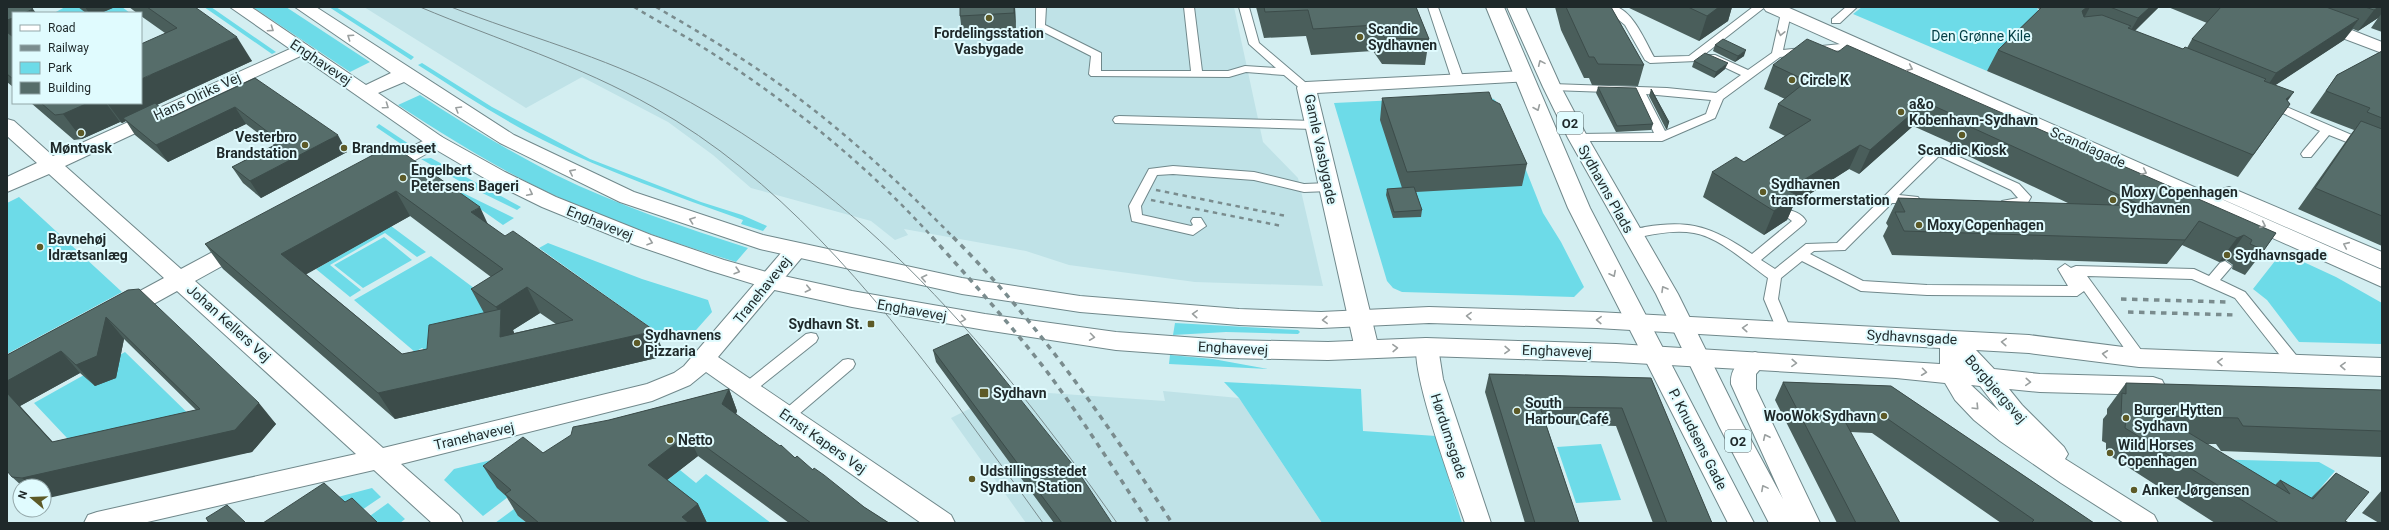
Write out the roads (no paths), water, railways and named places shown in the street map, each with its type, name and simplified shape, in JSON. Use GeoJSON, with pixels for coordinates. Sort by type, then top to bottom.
{"type":"FeatureCollection","features":[{"type":"Feature","properties":{"kind":"street","name":"Enghavevej"},"geometry":{"type":"LineString","coordinates":[[239,7],[366,92],[435,141],[498,177],[568,210],[644,240],[770,280],[852,299],[937,314],[1116,341],[1272,351],[1426,347],[1697,357]]}},
{"type":"Feature","properties":{"kind":"street"},"geometry":{"type":"LineString","coordinates":[[304,7],[405,74],[508,139],[572,172],[627,197],[698,222],[795,250],[962,286],[1080,304],[1284,320],[1429,315],[1638,322]]}},
{"type":"Feature","properties":{"kind":"street","name":"Sydhavns Plads"},"geometry":{"type":"LineString","coordinates":[[1496,7],[1578,208],[1638,322]]}},
{"type":"Feature","properties":{"kind":"street","name":"Sydhavns Plads"},"geometry":{"type":"LineString","coordinates":[[1516,7],[1552,87],[1578,138],[1667,294],[1681,324]]}},
{"type":"Feature","properties":{"kind":"street"},"geometry":{"type":"LineString","coordinates":[[2277,7],[2382,48]]}},
{"type":"Feature","properties":{"kind":"street","name":"Scandiagade"},"geometry":{"type":"LineString","coordinates":[[1787,9],[1836,21],[2382,261]]}},
{"type":"Feature","properties":{"kind":"street","name":"Scandiagade"},"geometry":{"type":"LineString","coordinates":[[1787,9],[1860,45],[2382,279]]}},
{"type":"Feature","properties":{"kind":"street","name":"Hans Olriks Vej"},"geometry":{"type":"LineString","coordinates":[[7,185],[301,49]]}},
{"type":"Feature","properties":{"kind":"street"},"geometry":{"type":"LineString","coordinates":[[366,92],[405,74]]}},
{"type":"Feature","properties":{"kind":"street","name":"Gamle Vasbygade"},"geometry":{"type":"LineString","coordinates":[[1367,349],[1306,88],[1524,77]]}},
{"type":"Feature","properties":{"kind":"street","name":"Johan Kellers Vej"},"geometry":{"type":"LineString","coordinates":[[7,125],[450,523]]}},
{"type":"Feature","properties":{"kind":"street"},"geometry":{"type":"LineString","coordinates":[[360,181],[435,141]]}},
{"type":"Feature","properties":{"kind":"street"},"geometry":{"type":"LineString","coordinates":[[104,321],[264,234]]}},
{"type":"Feature","properties":{"kind":"street","name":"Tranehavevej"},"geometry":{"type":"LineString","coordinates":[[96,523],[264,483],[379,459],[652,392],[682,379],[704,359],[795,250]]}},
{"type":"Feature","properties":{"kind":"street","name":"Sydhavnsgade"},"geometry":{"type":"LineString","coordinates":[[1638,322],[2029,344],[2140,358],[2382,367]]}},
{"type":"Feature","properties":{"kind":"street","name":"O2"},"geometry":{"type":"LineString","coordinates":[[1638,322],[1655,355]]}},
{"type":"Feature","properties":{"kind":"street","name":"O2"},"geometry":{"type":"LineString","coordinates":[[1681,324],[1782,523]]}},
{"type":"Feature","properties":{"kind":"street","name":"Borgbjergsvej"},"geometry":{"type":"LineString","coordinates":[[1952,339],[1953,376],[1967,397],[1979,410],[2050,463],[2083,482],[2145,523]]}},
{"type":"Feature","properties":{"kind":"street","name":"Borgbjergsvej"},"geometry":{"type":"LineString","coordinates":[[1952,339],[1989,380],[2013,412],[2083,482]]}},
{"type":"Feature","properties":{"kind":"street","name":"Hørdumsgade"},"geometry":{"type":"LineString","coordinates":[[1426,347],[1431,379],[1478,523]]}},
{"type":"Feature","properties":{"kind":"street","name":"P. Knudsens Gade"},"geometry":{"type":"LineString","coordinates":[[1655,355],[1741,523]]}},
{"type":"Feature","properties":{"kind":"street"},"geometry":{"type":"LineString","coordinates":[[1697,357],[1896,369],[1989,380],[2175,387]]}},
{"type":"Feature","properties":{"kind":"street","name":"Ernst Kapers Vej"},"geometry":{"type":"LineString","coordinates":[[704,359],[942,523]]}},
{"type":"Feature","properties":{"kind":"street"},"geometry":{"type":"LineString","coordinates":[[1755,361],[1746,368],[1742,377],[1744,389],[1807,523]]}},
{"type":"Feature","properties":{"kind":"lane"},"geometry":{"type":"LineString","coordinates":[[1041,7],[1040,26],[1097,55],[1095,74],[1229,74],[1245,69],[1286,72]]}},
{"type":"Feature","properties":{"kind":"lane"},"geometry":{"type":"LineString","coordinates":[[1190,7],[1197,74]]}},
{"type":"Feature","properties":{"kind":"lane"},"geometry":{"type":"LineString","coordinates":[[1244,7],[1254,44],[1306,88]]}},
{"type":"Feature","properties":{"kind":"lane"},"geometry":{"type":"LineString","coordinates":[[1434,7],[1458,80]]}},
{"type":"Feature","properties":{"kind":"lane"},"geometry":{"type":"LineString","coordinates":[[1608,7],[1621,13],[1628,21],[1650,60],[1692,58],[1760,7]]}},
{"type":"Feature","properties":{"kind":"lane"},"geometry":{"type":"LineString","coordinates":[[1836,21],[1852,7]]}},
{"type":"Feature","properties":{"kind":"lane"},"geometry":{"type":"LineString","coordinates":[[1777,54],[1787,9]]}},
{"type":"Feature","properties":{"kind":"lane"},"geometry":{"type":"LineString","coordinates":[[1578,138],[1662,137],[1711,116],[1718,97],[1777,54],[1860,45]]}},
{"type":"Feature","properties":{"kind":"lane"},"geometry":{"type":"LineString","coordinates":[[1701,52],[1749,74]]}},
{"type":"Feature","properties":{"kind":"lane"},"geometry":{"type":"LineString","coordinates":[[1552,87],[1667,91],[1718,97]]}},
{"type":"Feature","properties":{"kind":"lane"},"geometry":{"type":"LineString","coordinates":[[1639,90],[1662,137]]}},
{"type":"Feature","properties":{"kind":"lane"},"geometry":{"type":"LineString","coordinates":[[2259,98],[2327,130],[2382,152]]}},
{"type":"Feature","properties":{"kind":"lane"},"geometry":{"type":"LineString","coordinates":[[1119,120],[1314,125]]}},
{"type":"Feature","properties":{"kind":"lane"},"geometry":{"type":"LineString","coordinates":[[2308,154],[2327,130]]}},
{"type":"Feature","properties":{"kind":"lane"},"geometry":{"type":"LineString","coordinates":[[1784,330],[1771,300],[1775,276],[1812,247],[1840,247],[1937,151],[2015,187],[2025,197],[2022,203],[1994,204]]}},
{"type":"Feature","properties":{"kind":"lane"},"geometry":{"type":"LineString","coordinates":[[1197,221],[1200,226],[1193,231],[1136,218],[1135,206],[1153,172],[1173,170],[1254,176],[1304,188],[1329,187]]}},
{"type":"Feature","properties":{"kind":"lane"},"geometry":{"type":"LineString","coordinates":[[1888,199],[1926,201]]}},
{"type":"Feature","properties":{"kind":"lane"},"geometry":{"type":"LineString","coordinates":[[1752,261],[1800,221],[1788,214]]}},
{"type":"Feature","properties":{"kind":"lane"},"geometry":{"type":"LineString","coordinates":[[1632,234],[1679,228],[1696,229],[1711,234],[1775,276]]}},
{"type":"Feature","properties":{"kind":"lane"},"geometry":{"type":"LineString","coordinates":[[1801,255],[1861,286],[1927,290],[2077,291],[2071,269]]}},
{"type":"Feature","properties":{"kind":"lane"},"geometry":{"type":"LineString","coordinates":[[2211,282],[2225,266]]}},
{"type":"Feature","properties":{"kind":"lane"},"geometry":{"type":"LineString","coordinates":[[2071,269],[2194,274],[2240,295],[2295,364]]}},
{"type":"Feature","properties":{"kind":"lane"},"geometry":{"type":"LineString","coordinates":[[2071,269],[2140,358]]}},
{"type":"Feature","properties":{"kind":"lane"},"geometry":{"type":"LineString","coordinates":[[747,389],[811,338]]}},
{"type":"Feature","properties":{"kind":"lane"},"geometry":{"type":"LineString","coordinates":[[787,416],[848,364]]}},
{"type":"Feature","properties":{"kind":"tram line"},"geometry":{"type":"LineString","coordinates":[[420,7],[597,78],[653,107],[698,135],[741,167],[781,202],[819,239],[890,318],[955,402],[1043,523]]}},
{"type":"Feature","properties":{"kind":"tram line"},"geometry":{"type":"LineString","coordinates":[[451,7],[592,57],[673,93],[742,133],[806,178],[865,227],[921,281],[973,337],[1023,397],[1071,459],[1117,523]]}},
{"type":"Feature","properties":{"kind":"railway"},"geometry":{"type":"LineString","coordinates":[[634,7],[715,55],[774,95],[830,139],[857,163],[909,212],[933,238]]}},
{"type":"Feature","properties":{"kind":"railway"},"geometry":{"type":"LineString","coordinates":[[656,7],[748,63],[801,100],[880,166],[953,237]]}},
{"type":"Feature","properties":{"kind":"railway"},"geometry":{"type":"LineString","coordinates":[[1156,190],[1286,216]]}},
{"type":"Feature","properties":{"kind":"railway"},"geometry":{"type":"LineString","coordinates":[[1151,200],[1282,226]]}},
{"type":"Feature","properties":{"kind":"railway"},"geometry":{"type":"LineString","coordinates":[[932,237],[990,302],[1045,369],[1085,426],[1149,523]]}},
{"type":"Feature","properties":{"kind":"railway"},"geometry":{"type":"LineString","coordinates":[[953,237],[1014,303],[1043,338],[1097,411],[1172,523]]}},
{"type":"Feature","properties":{"kind":"railway"},"geometry":{"type":"LineString","coordinates":[[2121,299],[2227,302]]}},
{"type":"Feature","properties":{"kind":"railway"},"geometry":{"type":"LineString","coordinates":[[2128,312],[2237,315]]}},
{"type":"Feature","properties":{"kind":"place","name":"Fordelingsstation Vasbygade"},"geometry":{"type":"Point","coordinates":[989,18]}},
{"type":"Feature","properties":{"kind":"place","name":"Scandic Sydhavnen"},"geometry":{"type":"Point","coordinates":[1360,37]}},
{"type":"Feature","properties":{"kind":"place","name":"Circle K"},"geometry":{"type":"Point","coordinates":[1792,80]}},
{"type":"Feature","properties":{"kind":"place","name":"a&o Kobenhavn-Sydhavn"},"geometry":{"type":"Point","coordinates":[1901,112]}},
{"type":"Feature","properties":{"kind":"place","name":"Møntvask"},"geometry":{"type":"Point","coordinates":[81,133]}},
{"type":"Feature","properties":{"kind":"place","name":"Scandic Kiosk"},"geometry":{"type":"Point","coordinates":[1962,135]}},
{"type":"Feature","properties":{"kind":"place","name":"Vesterbro Brandstation"},"geometry":{"type":"Point","coordinates":[305,145]}},
{"type":"Feature","properties":{"kind":"place","name":"Brandmuseet"},"geometry":{"type":"Point","coordinates":[344,148]}},
{"type":"Feature","properties":{"kind":"place","name":"Engelbert Petersens Bageri"},"geometry":{"type":"Point","coordinates":[403,178]}},
{"type":"Feature","properties":{"kind":"place","name":"Sydhavnen transformerstation"},"geometry":{"type":"Point","coordinates":[1763,192]}},
{"type":"Feature","properties":{"kind":"place","name":"Moxy Copenhagen Sydhavnen"},"geometry":{"type":"Point","coordinates":[2113,200]}},
{"type":"Feature","properties":{"kind":"place","name":"Moxy Copenhagen"},"geometry":{"type":"Point","coordinates":[1919,225]}},
{"type":"Feature","properties":{"kind":"place","name":"Bavnehøj Idrætsanlæg"},"geometry":{"type":"Point","coordinates":[40,247]}},
{"type":"Feature","properties":{"kind":"place","name":"Sydhavnsgade"},"geometry":{"type":"Point","coordinates":[2227,255]}},
{"type":"Feature","properties":{"kind":"place","name":"Sydhavn St."},"geometry":{"type":"Point","coordinates":[871,324]}},
{"type":"Feature","properties":{"kind":"place","name":"Sydhavnens Pizzaria"},"geometry":{"type":"Point","coordinates":[637,343]}},
{"type":"Feature","properties":{"kind":"place","name":"Sydhavn"},"geometry":{"type":"Point","coordinates":[984,393]}},
{"type":"Feature","properties":{"kind":"place","name":"South Harbour Café"},"geometry":{"type":"Point","coordinates":[1517,411]}},
{"type":"Feature","properties":{"kind":"place","name":"WooWok Sydhavn"},"geometry":{"type":"Point","coordinates":[1884,416]}},
{"type":"Feature","properties":{"kind":"place","name":"Burger Hytten Sydhavn"},"geometry":{"type":"Point","coordinates":[2126,418]}},
{"type":"Feature","properties":{"kind":"place","name":"Netto"},"geometry":{"type":"Point","coordinates":[670,440]}},
{"type":"Feature","properties":{"kind":"place","name":"Wild Horses Copenhagen"},"geometry":{"type":"Point","coordinates":[2110,453]}},
{"type":"Feature","properties":{"kind":"place","name":"Udstillingsstedet Sydhavn Station"},"geometry":{"type":"Point","coordinates":[972,479]}},
{"type":"Feature","properties":{"kind":"place","name":"Anker Jørgensen"},"geometry":{"type":"Point","coordinates":[2134,490]}},
{"type":"Feature","properties":{"kind":"park label","name":"Den Grønne Kile"},"geometry":{"type":"Point","coordinates":[1981,36]}}]}
